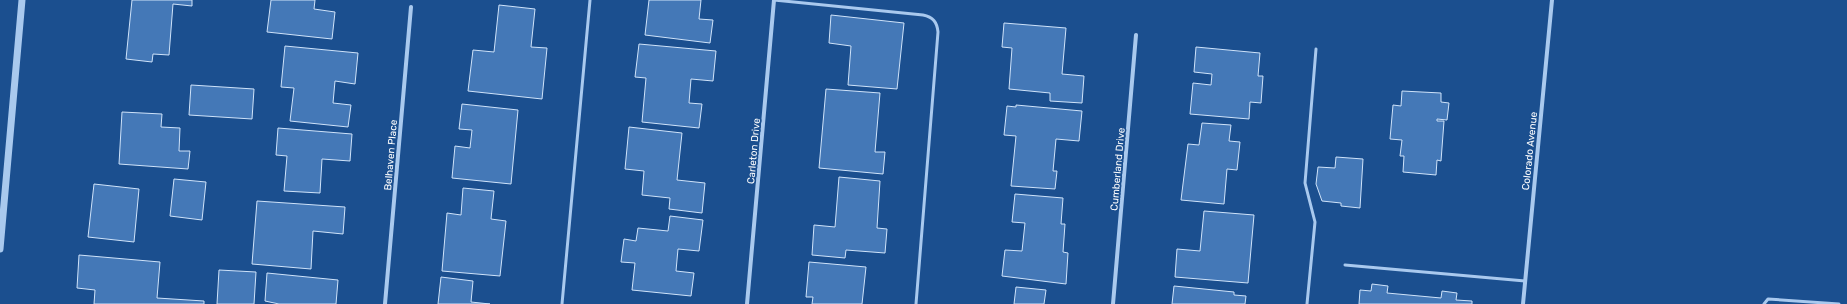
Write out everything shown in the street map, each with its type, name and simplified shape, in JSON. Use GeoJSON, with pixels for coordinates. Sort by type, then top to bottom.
{"type":"FeatureCollection","features":[{"type":"Feature","properties":{"kind":"street"},"geometry":{"type":"LineString","coordinates":[[0,249],[22,0]]}},
{"type":"Feature","properties":{"kind":"street","name":"Carleton Drive"},"geometry":{"type":"LineString","coordinates":[[747,304],[774,0]]}},
{"type":"Feature","properties":{"kind":"street","name":"Colorado Avenue"},"geometry":{"type":"LineString","coordinates":[[1523,304],[1552,0]]}},
{"type":"Feature","properties":{"kind":"street","name":"Belhaven Place"},"geometry":{"type":"LineString","coordinates":[[385,304],[411,7]]}},
{"type":"Feature","properties":{"kind":"street","name":"Cumberland Drive"},"geometry":{"type":"LineString","coordinates":[[1113,304],[1136,35]]}},
{"type":"Feature","properties":{"kind":"lane"},"geometry":{"type":"LineString","coordinates":[[562,304],[590,0]]}},
{"type":"Feature","properties":{"kind":"lane"},"geometry":{"type":"LineString","coordinates":[[774,0],[923,14],[930,16],[937,25],[938,32],[916,304]]}},
{"type":"Feature","properties":{"kind":"lane"},"geometry":{"type":"LineString","coordinates":[[1307,304],[1315,222],[1305,183],[1316,49]]}},
{"type":"Feature","properties":{"kind":"lane"},"geometry":{"type":"LineString","coordinates":[[1345,265],[1525,281]]}},
{"type":"Feature","properties":{"kind":"lane"},"geometry":{"type":"LineString","coordinates":[[1764,304],[1768,299],[1839,304]]}},
{"type":"Feature","properties":{"kind":"building"},"geometry":{"type":"Polygon","coordinates":[[[132,0],[192,0],[192,6],[173,4],[169,55],[153,54],[152,62],[126,59],[132,0]]]}},
{"type":"Feature","properties":{"kind":"building"},"geometry":{"type":"Polygon","coordinates":[[[271,0],[315,0],[314,9],[335,12],[332,39],[267,32],[271,0]]]}},
{"type":"Feature","properties":{"kind":"building"},"geometry":{"type":"Polygon","coordinates":[[[649,0],[701,0],[699,19],[713,20],[710,43],[645,35],[649,0]]]}},
{"type":"Feature","properties":{"kind":"building"},"geometry":{"type":"Polygon","coordinates":[[[499,5],[535,9],[531,47],[547,48],[542,99],[468,91],[473,50],[494,52],[499,5]]]}},
{"type":"Feature","properties":{"kind":"building"},"geometry":{"type":"Polygon","coordinates":[[[831,15],[904,23],[897,89],[848,85],[851,46],[829,43],[831,15]]]}},
{"type":"Feature","properties":{"kind":"building"},"geometry":{"type":"Polygon","coordinates":[[[1004,23],[1066,28],[1062,74],[1084,76],[1082,103],[1050,101],[1050,93],[1009,89],[1012,48],[1002,47],[1004,23]]]}},
{"type":"Feature","properties":{"kind":"building"},"geometry":{"type":"Polygon","coordinates":[[[639,44],[716,51],[713,81],[691,79],[689,103],[702,104],[699,128],[642,122],[646,78],[635,77],[639,44]]]}},
{"type":"Feature","properties":{"kind":"building"},"geometry":{"type":"Polygon","coordinates":[[[285,46],[358,53],[355,84],[335,81],[333,103],[351,105],[348,127],[290,121],[294,88],[281,87],[285,46]]]}},
{"type":"Feature","properties":{"kind":"building"},"geometry":{"type":"Polygon","coordinates":[[[1196,47],[1260,53],[1258,76],[1263,76],[1261,103],[1250,102],[1249,119],[1190,114],[1193,83],[1211,85],[1212,74],[1194,72],[1196,47]]]}},
{"type":"Feature","properties":{"kind":"building"},"geometry":{"type":"Polygon","coordinates":[[[191,85],[254,89],[252,119],[189,115],[191,85]]]}},
{"type":"Feature","properties":{"kind":"building"},"geometry":{"type":"Polygon","coordinates":[[[826,89],[880,93],[875,152],[885,152],[883,174],[819,168],[826,89]]]}},
{"type":"Feature","properties":{"kind":"building"},"geometry":{"type":"Polygon","coordinates":[[[1402,91],[1441,93],[1441,102],[1449,103],[1447,120],[1437,119],[1437,121],[1444,121],[1441,161],[1437,160],[1436,175],[1403,172],[1404,156],[1400,156],[1402,140],[1390,139],[1393,105],[1401,106],[1402,91]]]}},
{"type":"Feature","properties":{"kind":"building"},"geometry":{"type":"Polygon","coordinates":[[[462,104],[518,110],[511,184],[452,178],[455,146],[470,148],[472,130],[459,129],[462,104]]]}},
{"type":"Feature","properties":{"kind":"building"},"geometry":{"type":"Polygon","coordinates":[[[1016,105],[1082,111],[1079,141],[1056,139],[1053,171],[1057,171],[1055,189],[1011,186],[1016,136],[1004,135],[1007,106],[1016,107],[1016,105]]]}},
{"type":"Feature","properties":{"kind":"building"},"geometry":{"type":"Polygon","coordinates":[[[122,112],[162,114],[161,127],[180,128],[179,151],[190,151],[188,169],[119,164],[122,112]]]}},
{"type":"Feature","properties":{"kind":"building"},"geometry":{"type":"Polygon","coordinates":[[[1202,123],[1231,125],[1229,141],[1240,142],[1237,170],[1227,169],[1224,204],[1181,200],[1188,144],[1199,145],[1202,123]]]}},
{"type":"Feature","properties":{"kind":"building"},"geometry":{"type":"Polygon","coordinates":[[[629,127],[682,133],[677,180],[705,183],[702,213],[669,209],[670,198],[642,195],[644,171],[625,169],[629,127]]]}},
{"type":"Feature","properties":{"kind":"building"},"geometry":{"type":"Polygon","coordinates":[[[278,128],[352,134],[350,161],[322,159],[320,193],[284,191],[287,156],[276,155],[278,128]]]}},
{"type":"Feature","properties":{"kind":"building"},"geometry":{"type":"Polygon","coordinates":[[[1336,157],[1363,159],[1360,208],[1341,206],[1341,203],[1322,201],[1316,184],[1318,167],[1335,168],[1336,157]]]}},
{"type":"Feature","properties":{"kind":"building"},"geometry":{"type":"Polygon","coordinates":[[[839,177],[880,181],[877,228],[887,229],[885,253],[846,250],[845,258],[812,255],[814,225],[835,227],[839,177]]]}},
{"type":"Feature","properties":{"kind":"building"},"geometry":{"type":"Polygon","coordinates":[[[174,179],[206,182],[202,220],[170,216],[174,179]]]}},
{"type":"Feature","properties":{"kind":"building"},"geometry":{"type":"Polygon","coordinates":[[[94,184],[139,189],[134,242],[88,237],[94,184]]]}},
{"type":"Feature","properties":{"kind":"building"},"geometry":{"type":"Polygon","coordinates":[[[463,188],[494,191],[491,219],[506,221],[500,276],[442,271],[447,213],[461,215],[463,188]]]}},
{"type":"Feature","properties":{"kind":"building"},"geometry":{"type":"Polygon","coordinates":[[[1015,194],[1063,198],[1061,224],[1065,224],[1063,252],[1068,253],[1066,284],[1002,276],[1005,250],[1022,251],[1025,223],[1012,222],[1015,194]]]}},
{"type":"Feature","properties":{"kind":"building"},"geometry":{"type":"Polygon","coordinates":[[[257,201],[345,207],[343,234],[313,231],[311,269],[252,264],[257,201]]]}},
{"type":"Feature","properties":{"kind":"building"},"geometry":{"type":"Polygon","coordinates":[[[1204,211],[1254,215],[1248,283],[1175,277],[1177,249],[1200,251],[1204,211]]]}},
{"type":"Feature","properties":{"kind":"building"},"geometry":{"type":"Polygon","coordinates":[[[670,216],[703,220],[699,251],[678,249],[676,271],[694,273],[691,296],[632,290],[635,263],[621,262],[624,239],[636,241],[638,228],[668,231],[670,216]]]}},
{"type":"Feature","properties":{"kind":"building"},"geometry":{"type":"Polygon","coordinates":[[[79,255],[160,262],[157,298],[204,301],[204,304],[94,304],[95,290],[77,288],[79,255]]]}},
{"type":"Feature","properties":{"kind":"building"},"geometry":{"type":"Polygon","coordinates":[[[809,262],[866,267],[862,304],[812,304],[813,297],[806,297],[809,262]]]}},
{"type":"Feature","properties":{"kind":"building"},"geometry":{"type":"Polygon","coordinates":[[[219,270],[256,272],[254,304],[217,304],[219,270]]]}},
{"type":"Feature","properties":{"kind":"building"},"geometry":{"type":"Polygon","coordinates":[[[267,273],[338,280],[336,304],[279,304],[265,301],[267,273]]]}},
{"type":"Feature","properties":{"kind":"building"},"geometry":{"type":"Polygon","coordinates":[[[441,277],[473,281],[471,302],[490,304],[438,304],[441,277]]]}},
{"type":"Feature","properties":{"kind":"building"},"geometry":{"type":"Polygon","coordinates":[[[1372,284],[1388,286],[1387,293],[1441,298],[1442,291],[1457,293],[1456,300],[1472,301],[1472,304],[1359,304],[1360,290],[1371,291],[1372,284]]]}},
{"type":"Feature","properties":{"kind":"building"},"geometry":{"type":"Polygon","coordinates":[[[1174,286],[1234,292],[1234,295],[1246,296],[1245,304],[1172,304],[1174,286]]]}},
{"type":"Feature","properties":{"kind":"building"},"geometry":{"type":"Polygon","coordinates":[[[1016,287],[1046,290],[1044,304],[1014,304],[1016,287]]]}}]}
